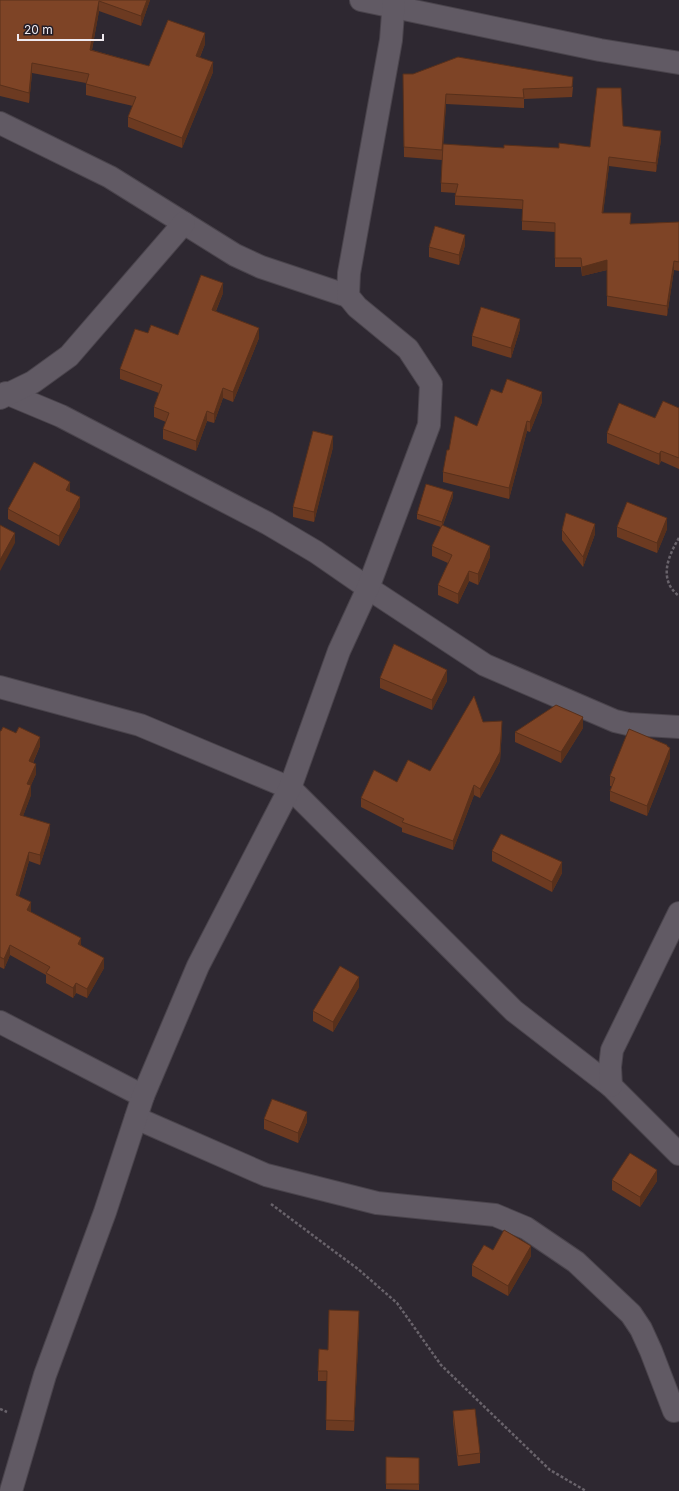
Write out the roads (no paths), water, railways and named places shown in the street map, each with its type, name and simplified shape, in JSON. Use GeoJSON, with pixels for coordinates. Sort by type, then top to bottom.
{"type":"FeatureCollection","features":[{"type":"Feature","properties":{"kind":"street"},"geometry":{"type":"LineString","coordinates":[[361,0],[394,3],[600,50],[679,63]]}},
{"type":"Feature","properties":{"kind":"street"},"geometry":{"type":"LineString","coordinates":[[348,296],[349,273],[392,40],[394,3]]}},
{"type":"Feature","properties":{"kind":"street"},"geometry":{"type":"LineString","coordinates":[[0,123],[110,177],[235,255],[261,267],[348,296],[357,307],[408,349],[431,384],[429,425],[368,588],[339,651],[290,788],[198,966],[143,1096],[105,1212],[45,1375],[11,1491]]}},
{"type":"Feature","properties":{"kind":"street"},"geometry":{"type":"LineString","coordinates":[[3,396],[32,382],[69,356],[184,223]]}},
{"type":"Feature","properties":{"kind":"street"},"geometry":{"type":"LineString","coordinates":[[3,396],[61,416],[267,523],[316,552],[485,665],[615,721],[628,724],[679,727]]}},
{"type":"Feature","properties":{"kind":"street"},"geometry":{"type":"LineString","coordinates":[[0,687],[140,725],[290,788],[514,1010],[611,1086],[679,1154]]}},
{"type":"Feature","properties":{"kind":"street"},"geometry":{"type":"LineString","coordinates":[[611,1086],[610,1067],[612,1050],[679,913]]}},
{"type":"Feature","properties":{"kind":"street"},"geometry":{"type":"LineString","coordinates":[[0,1022],[143,1096]]}},
{"type":"Feature","properties":{"kind":"street"},"geometry":{"type":"LineString","coordinates":[[136,1118],[266,1175],[377,1203],[495,1215],[526,1228],[576,1262],[631,1314],[641,1329],[651,1351],[674,1411]]}}]}
